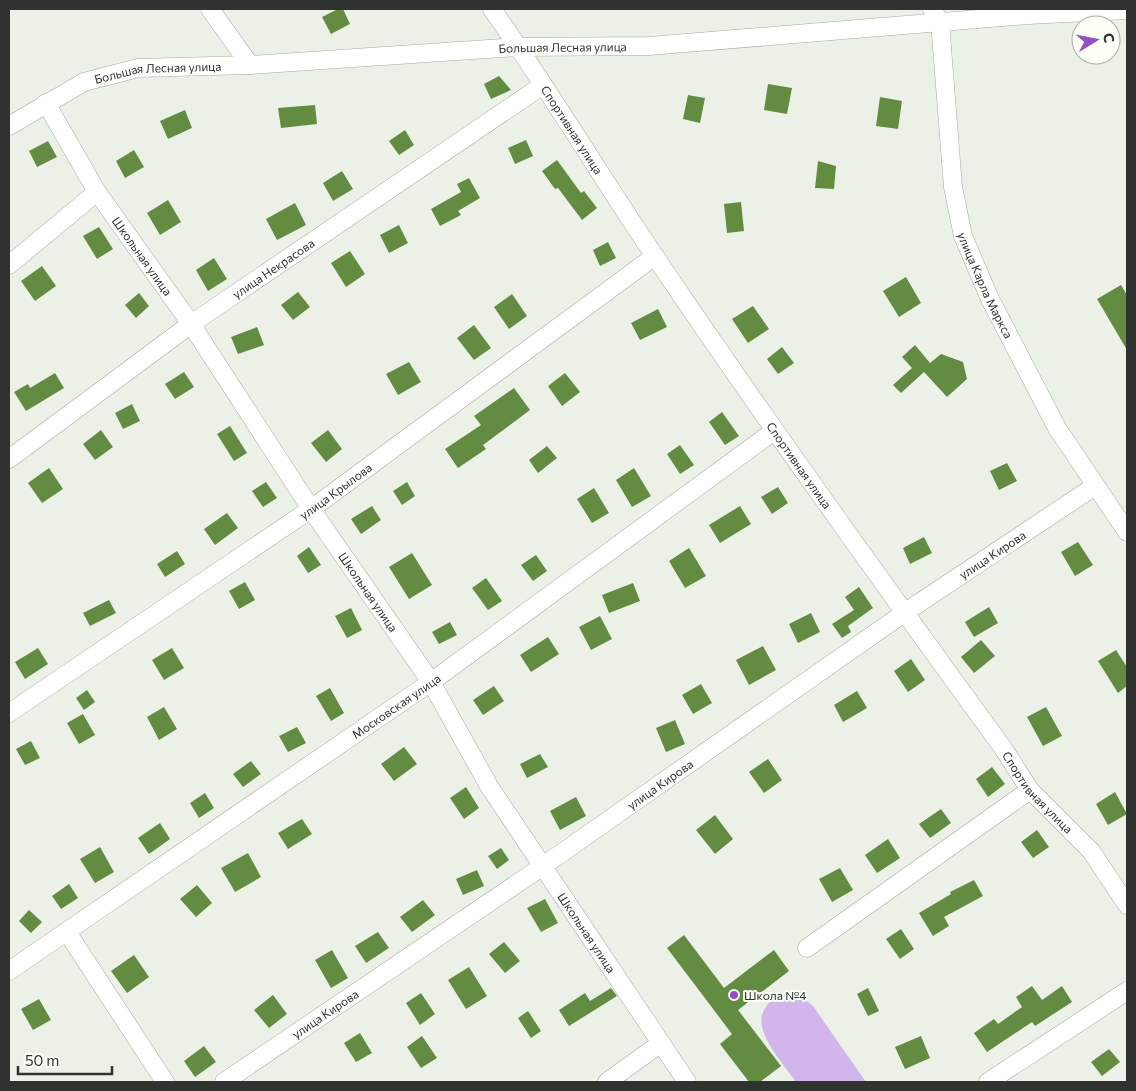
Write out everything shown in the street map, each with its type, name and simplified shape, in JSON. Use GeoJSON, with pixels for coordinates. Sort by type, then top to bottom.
{"type":"FeatureCollection","features":[{"type":"Feature","properties":{"kind":"street"},"geometry":{"type":"LineString","coordinates":[[210,9],[250,65]]}},
{"type":"Feature","properties":{"kind":"street","name":"Спортивная улица"},"geometry":{"type":"LineString","coordinates":[[492,9],[519,47],[655,256],[774,431],[1003,748],[1030,790],[1091,850],[1127,905]]}},
{"type":"Feature","properties":{"kind":"street","name":"Большая Лесная улица"},"geometry":{"type":"LineString","coordinates":[[11,120],[84,82],[138,68],[250,65],[519,47],[650,46],[936,15],[1028,15],[1127,10]]}},
{"type":"Feature","properties":{"kind":"street","name":"улица Карла Маркса"},"geometry":{"type":"LineString","coordinates":[[936,15],[953,187],[963,236],[990,299],[1057,428],[1127,532]]}},
{"type":"Feature","properties":{"kind":"street","name":"улица Некрасова"},"geometry":{"type":"LineString","coordinates":[[9,459],[191,324],[543,84]]}},
{"type":"Feature","properties":{"kind":"street","name":"Школьная улица"},"geometry":{"type":"LineString","coordinates":[[46,103],[97,192],[191,324],[311,508],[431,682],[489,786],[687,1082]]}},
{"type":"Feature","properties":{"kind":"street"},"geometry":{"type":"LineString","coordinates":[[9,265],[97,192]]}},
{"type":"Feature","properties":{"kind":"street","name":"улица Крылова"},"geometry":{"type":"LineString","coordinates":[[9,713],[311,508],[655,256]]}},
{"type":"Feature","properties":{"kind":"street","name":"Московская улица"},"geometry":{"type":"LineString","coordinates":[[9,971],[431,682],[774,431]]}},
{"type":"Feature","properties":{"kind":"street","name":"улица Кирова"},"geometry":{"type":"LineString","coordinates":[[224,1082],[543,866],[904,613],[1095,486]]}},
{"type":"Feature","properties":{"kind":"street"},"geometry":{"type":"LineString","coordinates":[[807,948],[1030,790]]}},
{"type":"Feature","properties":{"kind":"street"},"geometry":{"type":"LineString","coordinates":[[67,932],[165,1082]]}},
{"type":"Feature","properties":{"kind":"street"},"geometry":{"type":"LineString","coordinates":[[988,1082],[1127,991]]}},
{"type":"Feature","properties":{"kind":"street"},"geometry":{"type":"LineString","coordinates":[[607,1082],[661,1043]]}},
{"type":"Feature","properties":{"kind":"shaded area"},"geometry":{"type":"Polygon","coordinates":[[[783,994],[799,997],[813,1006],[866,1082],[796,1082],[772,1048],[765,1036],[762,1024],[763,1013],[769,1003],[783,994]]]}},
{"type":"Feature","properties":{"kind":"building"},"geometry":{"type":"Polygon","coordinates":[[[338,9],[343,9],[350,24],[331,34],[322,17],[338,9]]]}},
{"type":"Feature","properties":{"kind":"building"},"geometry":{"type":"Polygon","coordinates":[[[499,76],[511,90],[491,99],[484,84],[499,76]]]}},
{"type":"Feature","properties":{"kind":"building"},"geometry":{"type":"Polygon","coordinates":[[[768,84],[792,88],[787,114],[764,110],[768,84]]]}},
{"type":"Feature","properties":{"kind":"building"},"geometry":{"type":"Polygon","coordinates":[[[688,95],[705,98],[700,123],[683,119],[688,95]]]}},
{"type":"Feature","properties":{"kind":"building"},"geometry":{"type":"Polygon","coordinates":[[[880,97],[902,101],[898,129],[876,126],[880,97]]]}},
{"type":"Feature","properties":{"kind":"building"},"geometry":{"type":"Polygon","coordinates":[[[315,105],[317,124],[281,128],[278,108],[315,105]]]}},
{"type":"Feature","properties":{"kind":"building"},"geometry":{"type":"Polygon","coordinates":[[[185,110],[192,128],[168,139],[160,121],[185,110]]]}},
{"type":"Feature","properties":{"kind":"building"},"geometry":{"type":"Polygon","coordinates":[[[405,130],[414,145],[399,155],[389,141],[405,130]]]}},
{"type":"Feature","properties":{"kind":"building"},"geometry":{"type":"Polygon","coordinates":[[[526,140],[533,156],[515,164],[508,148],[526,140]]]}},
{"type":"Feature","properties":{"kind":"building"},"geometry":{"type":"Polygon","coordinates":[[[48,141],[57,157],[37,167],[29,151],[48,141]]]}},
{"type":"Feature","properties":{"kind":"building"},"geometry":{"type":"Polygon","coordinates":[[[134,150],[144,167],[125,178],[116,161],[134,150]]]}},
{"type":"Feature","properties":{"kind":"building"},"geometry":{"type":"Polygon","coordinates":[[[557,160],[581,193],[584,191],[597,208],[582,220],[558,188],[555,189],[542,171],[557,160]]]}},
{"type":"Feature","properties":{"kind":"building"},"geometry":{"type":"Polygon","coordinates":[[[818,161],[836,166],[834,189],[815,188],[818,161]]]}},
{"type":"Feature","properties":{"kind":"building"},"geometry":{"type":"Polygon","coordinates":[[[342,171],[353,189],[333,201],[323,183],[342,171]]]}},
{"type":"Feature","properties":{"kind":"building"},"geometry":{"type":"Polygon","coordinates":[[[469,178],[480,198],[458,211],[461,215],[440,226],[431,209],[461,192],[457,184],[469,178]]]}},
{"type":"Feature","properties":{"kind":"building"},"geometry":{"type":"Polygon","coordinates":[[[168,200],[181,222],[160,235],[147,213],[168,200]]]}},
{"type":"Feature","properties":{"kind":"building"},"geometry":{"type":"Polygon","coordinates":[[[741,202],[744,231],[727,233],[724,204],[741,202]]]}},
{"type":"Feature","properties":{"kind":"building"},"geometry":{"type":"Polygon","coordinates":[[[295,203],[306,225],[277,240],[266,219],[295,203]]]}},
{"type":"Feature","properties":{"kind":"building"},"geometry":{"type":"Polygon","coordinates":[[[399,225],[408,243],[389,253],[380,235],[399,225]]]}},
{"type":"Feature","properties":{"kind":"building"},"geometry":{"type":"Polygon","coordinates":[[[99,227],[113,249],[97,259],[83,236],[99,227]]]}},
{"type":"Feature","properties":{"kind":"building"},"geometry":{"type":"Polygon","coordinates":[[[608,242],[616,258],[600,266],[593,250],[608,242]]]}},
{"type":"Feature","properties":{"kind":"building"},"geometry":{"type":"Polygon","coordinates":[[[350,251],[365,274],[346,287],[331,263],[350,251]]]}},
{"type":"Feature","properties":{"kind":"building"},"geometry":{"type":"Polygon","coordinates":[[[214,258],[227,279],[208,291],[196,270],[214,258]]]}},
{"type":"Feature","properties":{"kind":"building"},"geometry":{"type":"Polygon","coordinates":[[[42,266],[56,286],[35,301],[21,281],[42,266]]]}},
{"type":"Feature","properties":{"kind":"building"},"geometry":{"type":"Polygon","coordinates":[[[906,277],[921,303],[899,317],[883,291],[906,277]]]}},
{"type":"Feature","properties":{"kind":"building"},"geometry":{"type":"Polygon","coordinates":[[[1121,285],[1127,295],[1127,350],[1097,299],[1121,285]]]}},
{"type":"Feature","properties":{"kind":"building"},"geometry":{"type":"Polygon","coordinates":[[[298,292],[310,307],[293,320],[281,305],[298,292]]]}},
{"type":"Feature","properties":{"kind":"building"},"geometry":{"type":"Polygon","coordinates":[[[139,293],[149,306],[136,318],[125,305],[139,293]]]}},
{"type":"Feature","properties":{"kind":"building"},"geometry":{"type":"Polygon","coordinates":[[[512,294],[527,316],[509,329],[494,307],[512,294]]]}},
{"type":"Feature","properties":{"kind":"building"},"geometry":{"type":"Polygon","coordinates":[[[753,306],[769,329],[748,343],[732,319],[753,306]]]}},
{"type":"Feature","properties":{"kind":"building"},"geometry":{"type":"Polygon","coordinates":[[[658,309],[667,327],[640,340],[631,323],[658,309]]]}},
{"type":"Feature","properties":{"kind":"building"},"geometry":{"type":"Polygon","coordinates":[[[474,325],[491,348],[474,360],[457,338],[474,325]]]}},
{"type":"Feature","properties":{"kind":"building"},"geometry":{"type":"Polygon","coordinates":[[[257,327],[264,345],[238,354],[231,337],[257,327]]]}},
{"type":"Feature","properties":{"kind":"building"},"geometry":{"type":"Polygon","coordinates":[[[915,345],[930,363],[941,354],[963,362],[967,379],[947,397],[924,372],[901,393],[893,385],[912,368],[902,357],[915,345]]]}},
{"type":"Feature","properties":{"kind":"building"},"geometry":{"type":"Polygon","coordinates":[[[782,347],[794,363],[778,374],[767,359],[782,347]]]}},
{"type":"Feature","properties":{"kind":"building"},"geometry":{"type":"Polygon","coordinates":[[[409,362],[421,382],[398,395],[386,374],[409,362]]]}},
{"type":"Feature","properties":{"kind":"building"},"geometry":{"type":"Polygon","coordinates":[[[184,372],[194,387],[175,399],[165,384],[184,372]]]}},
{"type":"Feature","properties":{"kind":"building"},"geometry":{"type":"Polygon","coordinates":[[[55,373],[64,388],[26,411],[14,392],[28,384],[30,388],[55,373]]]}},
{"type":"Feature","properties":{"kind":"building"},"geometry":{"type":"Polygon","coordinates":[[[565,373],[580,392],[562,406],[548,386],[565,373]]]}},
{"type":"Feature","properties":{"kind":"building"},"geometry":{"type":"Polygon","coordinates":[[[514,388],[530,410],[483,445],[486,449],[458,468],[445,449],[481,425],[474,416],[514,388]]]}},
{"type":"Feature","properties":{"kind":"building"},"geometry":{"type":"Polygon","coordinates":[[[132,404],[140,421],[123,429],[115,413],[132,404]]]}},
{"type":"Feature","properties":{"kind":"building"},"geometry":{"type":"Polygon","coordinates":[[[722,412],[739,436],[725,445],[709,422],[722,412]]]}},
{"type":"Feature","properties":{"kind":"building"},"geometry":{"type":"Polygon","coordinates":[[[230,426],[247,453],[234,461],[217,434],[230,426]]]}},
{"type":"Feature","properties":{"kind":"building"},"geometry":{"type":"Polygon","coordinates":[[[101,430],[113,447],[95,460],[83,444],[101,430]]]}},
{"type":"Feature","properties":{"kind":"building"},"geometry":{"type":"Polygon","coordinates":[[[328,430],[342,449],[326,462],[311,443],[328,430]]]}},
{"type":"Feature","properties":{"kind":"building"},"geometry":{"type":"Polygon","coordinates":[[[680,445],[694,465],[680,474],[667,454],[680,445]]]}},
{"type":"Feature","properties":{"kind":"building"},"geometry":{"type":"Polygon","coordinates":[[[547,446],[557,458],[538,473],[529,460],[547,446]]]}},
{"type":"Feature","properties":{"kind":"building"},"geometry":{"type":"Polygon","coordinates":[[[1007,463],[1017,481],[999,490],[990,471],[1007,463]]]}},
{"type":"Feature","properties":{"kind":"building"},"geometry":{"type":"Polygon","coordinates":[[[49,468],[63,489],[42,503],[28,483],[49,468]]]}},
{"type":"Feature","properties":{"kind":"building"},"geometry":{"type":"Polygon","coordinates":[[[634,468],[651,496],[632,507],[616,480],[634,468]]]}},
{"type":"Feature","properties":{"kind":"building"},"geometry":{"type":"Polygon","coordinates":[[[266,482],[277,498],[263,507],[252,491],[266,482]]]}},
{"type":"Feature","properties":{"kind":"building"},"geometry":{"type":"Polygon","coordinates":[[[407,482],[415,496],[402,505],[393,491],[407,482]]]}},
{"type":"Feature","properties":{"kind":"building"},"geometry":{"type":"Polygon","coordinates":[[[778,487],[788,503],[772,514],[761,497],[778,487]]]}},
{"type":"Feature","properties":{"kind":"building"},"geometry":{"type":"Polygon","coordinates":[[[594,488],[609,513],[592,523],[577,499],[594,488]]]}},
{"type":"Feature","properties":{"kind":"building"},"geometry":{"type":"Polygon","coordinates":[[[372,506],[381,520],[361,534],[351,519],[372,506]]]}},
{"type":"Feature","properties":{"kind":"building"},"geometry":{"type":"Polygon","coordinates":[[[740,506],[751,524],[720,543],[709,525],[740,506]]]}},
{"type":"Feature","properties":{"kind":"building"},"geometry":{"type":"Polygon","coordinates":[[[227,513],[238,528],[215,545],[204,529],[227,513]]]}},
{"type":"Feature","properties":{"kind":"building"},"geometry":{"type":"Polygon","coordinates":[[[924,537],[932,553],[910,564],[903,548],[924,537]]]}},
{"type":"Feature","properties":{"kind":"building"},"geometry":{"type":"Polygon","coordinates":[[[1078,542],[1093,565],[1075,576],[1061,552],[1078,542]]]}},
{"type":"Feature","properties":{"kind":"building"},"geometry":{"type":"Polygon","coordinates":[[[309,547],[321,565],[308,573],[297,556],[309,547]]]}},
{"type":"Feature","properties":{"kind":"building"},"geometry":{"type":"Polygon","coordinates":[[[689,548],[706,576],[685,588],[669,561],[689,548]]]}},
{"type":"Feature","properties":{"kind":"building"},"geometry":{"type":"Polygon","coordinates":[[[177,551],[185,564],[165,577],[157,564],[177,551]]]}},
{"type":"Feature","properties":{"kind":"building"},"geometry":{"type":"Polygon","coordinates":[[[412,553],[432,585],[409,599],[389,567],[412,553]]]}},
{"type":"Feature","properties":{"kind":"building"},"geometry":{"type":"Polygon","coordinates":[[[536,555],[547,571],[533,581],[521,565],[536,555]]]}},
{"type":"Feature","properties":{"kind":"building"},"geometry":{"type":"Polygon","coordinates":[[[486,578],[502,601],[488,610],[472,588],[486,578]]]}},
{"type":"Feature","properties":{"kind":"building"},"geometry":{"type":"Polygon","coordinates":[[[245,582],[255,600],[239,609],[229,591],[245,582]]]}},
{"type":"Feature","properties":{"kind":"building"},"geometry":{"type":"Polygon","coordinates":[[[633,583],[640,601],[609,613],[602,595],[633,583]]]}},
{"type":"Feature","properties":{"kind":"building"},"geometry":{"type":"Polygon","coordinates":[[[859,587],[873,608],[848,626],[851,632],[842,638],[832,624],[854,610],[845,597],[859,587]]]}},
{"type":"Feature","properties":{"kind":"building"},"geometry":{"type":"Polygon","coordinates":[[[109,600],[116,613],[90,626],[83,613],[109,600]]]}},
{"type":"Feature","properties":{"kind":"building"},"geometry":{"type":"Polygon","coordinates":[[[989,607],[998,623],[974,637],[965,622],[989,607]]]}},
{"type":"Feature","properties":{"kind":"building"},"geometry":{"type":"Polygon","coordinates":[[[351,608],[362,630],[347,638],[335,616],[351,608]]]}},
{"type":"Feature","properties":{"kind":"building"},"geometry":{"type":"Polygon","coordinates":[[[811,613],[820,632],[798,643],[789,624],[811,613]]]}},
{"type":"Feature","properties":{"kind":"building"},"geometry":{"type":"Polygon","coordinates":[[[600,616],[612,639],[591,650],[579,627],[600,616]]]}},
{"type":"Feature","properties":{"kind":"building"},"geometry":{"type":"Polygon","coordinates":[[[450,622],[457,635],[439,644],[432,632],[450,622]]]}},
{"type":"Feature","properties":{"kind":"building"},"geometry":{"type":"Polygon","coordinates":[[[548,637],[559,654],[531,672],[520,655],[548,637]]]}},
{"type":"Feature","properties":{"kind":"building"},"geometry":{"type":"Polygon","coordinates":[[[981,640],[995,656],[974,673],[961,657],[981,640]]]}},
{"type":"Feature","properties":{"kind":"building"},"geometry":{"type":"Polygon","coordinates":[[[763,646],[776,670],[749,685],[736,660],[763,646]]]}},
{"type":"Feature","properties":{"kind":"building"},"geometry":{"type":"Polygon","coordinates":[[[38,648],[48,664],[25,679],[15,662],[38,648]]]}},
{"type":"Feature","properties":{"kind":"building"},"geometry":{"type":"Polygon","coordinates":[[[172,648],[184,668],[164,680],[152,660],[172,648]]]}},
{"type":"Feature","properties":{"kind":"building"},"geometry":{"type":"Polygon","coordinates":[[[1116,650],[1127,667],[1127,686],[1118,693],[1098,661],[1116,650]]]}},
{"type":"Feature","properties":{"kind":"building"},"geometry":{"type":"Polygon","coordinates":[[[911,659],[925,680],[908,692],[894,671],[911,659]]]}},
{"type":"Feature","properties":{"kind":"building"},"geometry":{"type":"Polygon","coordinates":[[[701,684],[712,703],[693,714],[682,695],[701,684]]]}},
{"type":"Feature","properties":{"kind":"building"},"geometry":{"type":"Polygon","coordinates":[[[494,686],[504,701],[483,715],[473,700],[494,686]]]}},
{"type":"Feature","properties":{"kind":"building"},"geometry":{"type":"Polygon","coordinates":[[[330,688],[344,713],[331,721],[316,696],[330,688]]]}},
{"type":"Feature","properties":{"kind":"building"},"geometry":{"type":"Polygon","coordinates":[[[87,690],[95,702],[84,710],[76,698],[87,690]]]}},
{"type":"Feature","properties":{"kind":"building"},"geometry":{"type":"Polygon","coordinates":[[[857,691],[867,708],[843,722],[834,705],[857,691]]]}},
{"type":"Feature","properties":{"kind":"building"},"geometry":{"type":"Polygon","coordinates":[[[164,707],[177,729],[159,740],[147,717],[164,707]]]}},
{"type":"Feature","properties":{"kind":"building"},"geometry":{"type":"Polygon","coordinates":[[[1046,707],[1062,736],[1043,746],[1027,717],[1046,707]]]}},
{"type":"Feature","properties":{"kind":"building"},"geometry":{"type":"Polygon","coordinates":[[[83,714],[95,735],[79,744],[67,723],[83,714]]]}},
{"type":"Feature","properties":{"kind":"building"},"geometry":{"type":"Polygon","coordinates":[[[675,720],[685,744],[666,752],[656,728],[675,720]]]}},
{"type":"Feature","properties":{"kind":"building"},"geometry":{"type":"Polygon","coordinates":[[[297,727],[306,743],[288,752],[279,736],[297,727]]]}},
{"type":"Feature","properties":{"kind":"building"},"geometry":{"type":"Polygon","coordinates":[[[31,741],[40,758],[25,765],[16,749],[31,741]]]}},
{"type":"Feature","properties":{"kind":"building"},"geometry":{"type":"Polygon","coordinates":[[[404,747],[417,764],[394,781],[381,764],[404,747]]]}},
{"type":"Feature","properties":{"kind":"building"},"geometry":{"type":"Polygon","coordinates":[[[540,754],[548,767],[527,778],[520,764],[540,754]]]}},
{"type":"Feature","properties":{"kind":"building"},"geometry":{"type":"Polygon","coordinates":[[[768,759],[782,780],[764,793],[749,772],[768,759]]]}},
{"type":"Feature","properties":{"kind":"building"},"geometry":{"type":"Polygon","coordinates":[[[251,761],[261,774],[243,787],[233,774],[251,761]]]}},
{"type":"Feature","properties":{"kind":"building"},"geometry":{"type":"Polygon","coordinates":[[[992,767],[1005,784],[988,797],[976,779],[992,767]]]}},
{"type":"Feature","properties":{"kind":"building"},"geometry":{"type":"Polygon","coordinates":[[[466,787],[479,808],[464,819],[450,798],[466,787]]]}},
{"type":"Feature","properties":{"kind":"building"},"geometry":{"type":"Polygon","coordinates":[[[1115,792],[1127,814],[1108,825],[1096,804],[1115,792]]]}},
{"type":"Feature","properties":{"kind":"building"},"geometry":{"type":"Polygon","coordinates":[[[205,793],[214,808],[199,818],[190,803],[205,793]]]}},
{"type":"Feature","properties":{"kind":"building"},"geometry":{"type":"Polygon","coordinates":[[[576,797],[586,816],[560,830],[550,811],[576,797]]]}},
{"type":"Feature","properties":{"kind":"building"},"geometry":{"type":"Polygon","coordinates":[[[941,809],[951,823],[930,838],[919,824],[941,809]]]}},
{"type":"Feature","properties":{"kind":"building"},"geometry":{"type":"Polygon","coordinates":[[[715,815],[733,839],[715,854],[696,830],[715,815]]]}},
{"type":"Feature","properties":{"kind":"building"},"geometry":{"type":"Polygon","coordinates":[[[302,819],[312,834],[288,849],[278,833],[302,819]]]}},
{"type":"Feature","properties":{"kind":"building"},"geometry":{"type":"Polygon","coordinates":[[[160,823],[170,839],[149,854],[138,838],[160,823]]]}},
{"type":"Feature","properties":{"kind":"building"},"geometry":{"type":"Polygon","coordinates":[[[1037,830],[1049,847],[1033,858],[1021,842],[1037,830]]]}},
{"type":"Feature","properties":{"kind":"building"},"geometry":{"type":"Polygon","coordinates":[[[888,839],[900,858],[877,873],[865,855],[888,839]]]}},
{"type":"Feature","properties":{"kind":"building"},"geometry":{"type":"Polygon","coordinates":[[[100,847],[114,872],[95,883],[80,859],[100,847]]]}},
{"type":"Feature","properties":{"kind":"building"},"geometry":{"type":"Polygon","coordinates":[[[501,848],[509,860],[497,869],[488,856],[501,848]]]}},
{"type":"Feature","properties":{"kind":"building"},"geometry":{"type":"Polygon","coordinates":[[[248,853],[261,877],[235,892],[221,868],[248,853]]]}},
{"type":"Feature","properties":{"kind":"building"},"geometry":{"type":"Polygon","coordinates":[[[840,868],[853,890],[832,902],[819,879],[840,868]]]}},
{"type":"Feature","properties":{"kind":"building"},"geometry":{"type":"Polygon","coordinates":[[[477,870],[484,886],[463,895],[456,879],[477,870]]]}},
{"type":"Feature","properties":{"kind":"building"},"geometry":{"type":"Polygon","coordinates":[[[974,880],[983,896],[944,917],[949,926],[933,936],[919,913],[951,894],[950,892],[974,880]]]}},
{"type":"Feature","properties":{"kind":"building"},"geometry":{"type":"Polygon","coordinates":[[[69,884],[78,898],[61,909],[52,896],[69,884]]]}},
{"type":"Feature","properties":{"kind":"building"},"geometry":{"type":"Polygon","coordinates":[[[197,885],[212,903],[196,917],[180,899],[197,885]]]}},
{"type":"Feature","properties":{"kind":"building"},"geometry":{"type":"Polygon","coordinates":[[[545,899],[558,923],[541,932],[527,908],[545,899]]]}},
{"type":"Feature","properties":{"kind":"building"},"geometry":{"type":"Polygon","coordinates":[[[423,900],[435,915],[412,932],[400,917],[423,900]]]}},
{"type":"Feature","properties":{"kind":"building"},"geometry":{"type":"Polygon","coordinates":[[[29,910],[42,922],[31,933],[19,921],[29,910]]]}},
{"type":"Feature","properties":{"kind":"building"},"geometry":{"type":"Polygon","coordinates":[[[901,929],[914,949],[900,959],[886,939],[901,929]]]}},
{"type":"Feature","properties":{"kind":"building"},"geometry":{"type":"Polygon","coordinates":[[[378,932],[389,948],[366,963],[355,946],[378,932]]]}},
{"type":"Feature","properties":{"kind":"building","name":"Школа №4"},"geometry":{"type":"Polygon","coordinates":[[[684,935],[724,988],[774,950],[789,971],[738,1010],[781,1066],[760,1082],[749,1082],[720,1044],[732,1034],[667,948],[684,935]]]}},
{"type":"Feature","properties":{"kind":"building"},"geometry":{"type":"Polygon","coordinates":[[[504,942],[520,961],[505,973],[489,954],[504,942]]]}},
{"type":"Feature","properties":{"kind":"building"},"geometry":{"type":"Polygon","coordinates":[[[332,950],[348,978],[331,988],[315,960],[332,950]]]}},
{"type":"Feature","properties":{"kind":"building"},"geometry":{"type":"Polygon","coordinates":[[[134,955],[149,977],[127,993],[111,971],[134,955]]]}},
{"type":"Feature","properties":{"kind":"building"},"geometry":{"type":"Polygon","coordinates":[[[469,967],[487,996],[466,1009],[448,980],[469,967]]]}},
{"type":"Feature","properties":{"kind":"building"},"geometry":{"type":"Polygon","coordinates":[[[1032,986],[1042,1000],[1062,986],[1072,1002],[1035,1026],[1032,1022],[987,1052],[974,1033],[994,1019],[998,1024],[1022,1007],[1016,997],[1032,986]]]}},
{"type":"Feature","properties":{"kind":"building"},"geometry":{"type":"Polygon","coordinates":[[[611,988],[617,996],[569,1026],[559,1010],[585,993],[590,1001],[611,988]]]}},
{"type":"Feature","properties":{"kind":"building"},"geometry":{"type":"Polygon","coordinates":[[[868,988],[879,1011],[868,1016],[857,994],[868,988]]]}},
{"type":"Feature","properties":{"kind":"building"},"geometry":{"type":"Polygon","coordinates":[[[421,993],[435,1014],[420,1025],[406,1003],[421,993]]]}},
{"type":"Feature","properties":{"kind":"building"},"geometry":{"type":"Polygon","coordinates":[[[273,995],[287,1014],[269,1028],[254,1010],[273,995]]]}},
{"type":"Feature","properties":{"kind":"building"},"geometry":{"type":"Polygon","coordinates":[[[39,999],[51,1020],[33,1030],[21,1009],[39,999]]]}},
{"type":"Feature","properties":{"kind":"building"},"geometry":{"type":"Polygon","coordinates":[[[528,1011],[541,1031],[531,1038],[518,1018],[528,1011]]]}},
{"type":"Feature","properties":{"kind":"building"},"geometry":{"type":"Polygon","coordinates":[[[360,1033],[372,1053],[356,1062],[344,1043],[360,1033]]]}},
{"type":"Feature","properties":{"kind":"building"},"geometry":{"type":"Polygon","coordinates":[[[422,1036],[437,1058],[421,1068],[407,1047],[422,1036]]]}},
{"type":"Feature","properties":{"kind":"building"},"geometry":{"type":"Polygon","coordinates":[[[921,1036],[930,1058],[905,1069],[895,1047],[921,1036]]]}},
{"type":"Feature","properties":{"kind":"building"},"geometry":{"type":"Polygon","coordinates":[[[204,1046],[216,1062],[195,1077],[184,1061],[204,1046]]]}},
{"type":"Feature","properties":{"kind":"building"},"geometry":{"type":"Polygon","coordinates":[[[1109,1049],[1120,1062],[1102,1076],[1091,1062],[1109,1049]]]}},
{"type":"Feature","properties":{"kind":"place","name":"Школа №4"},"geometry":{"type":"Point","coordinates":[734,995]}}]}
